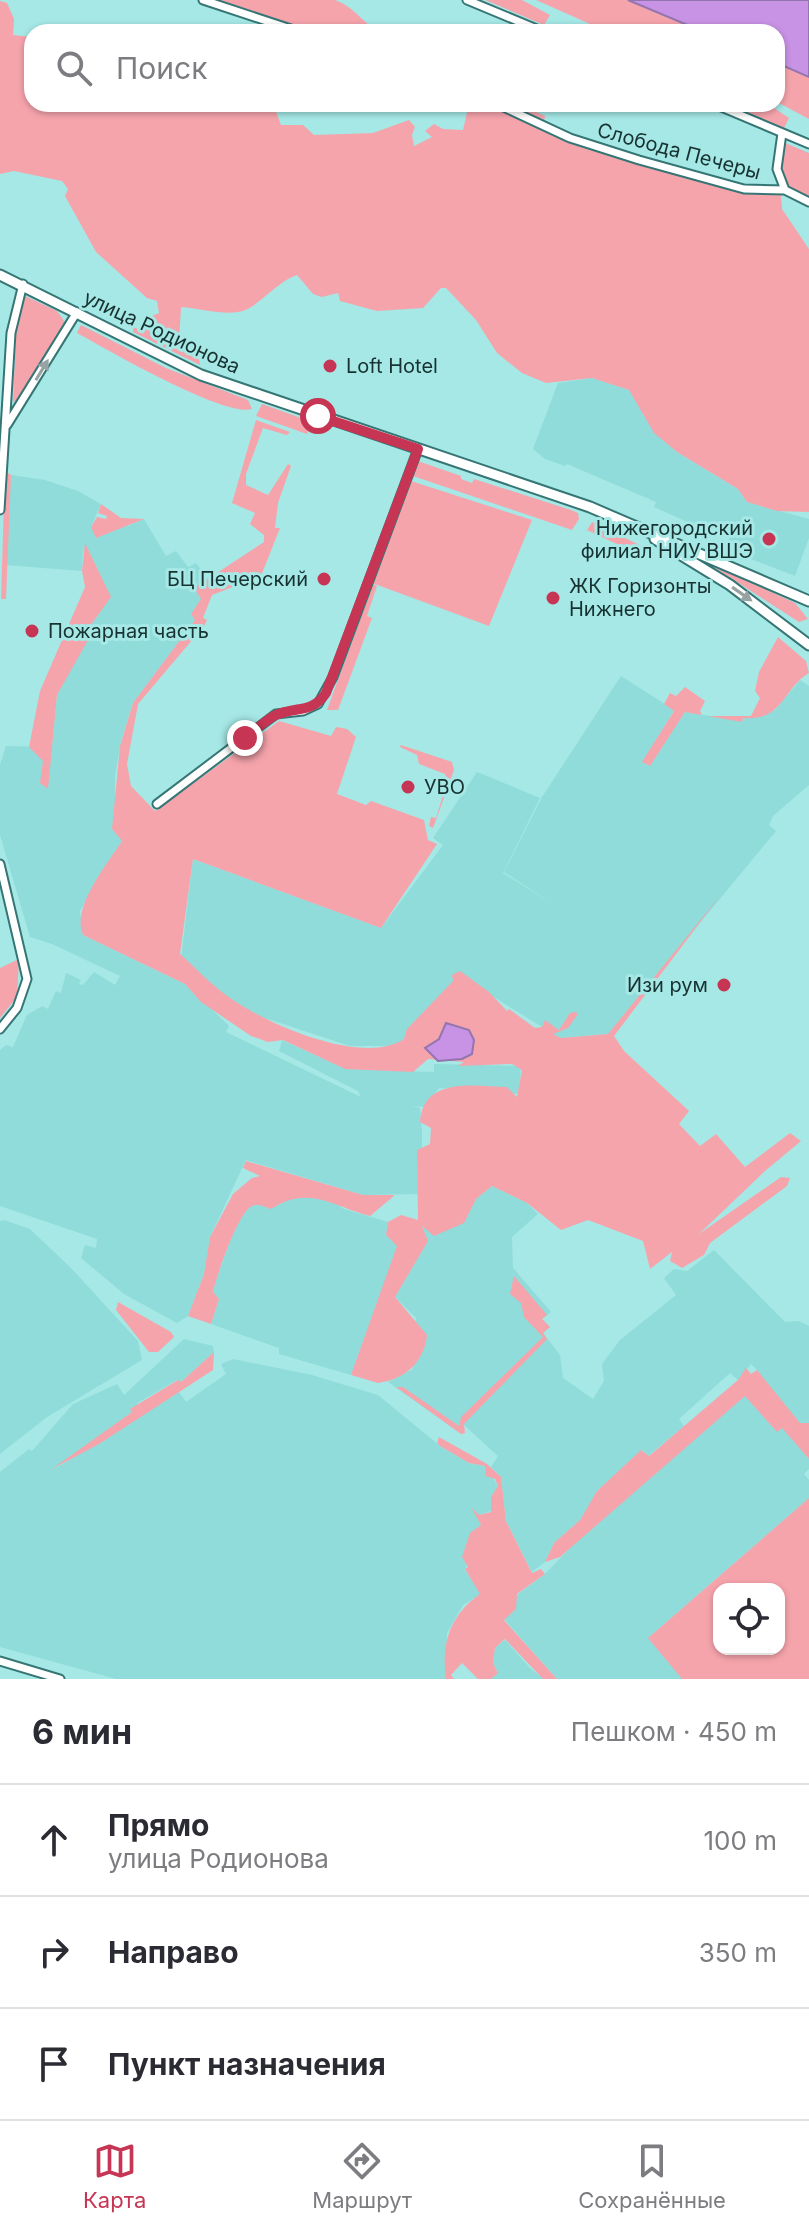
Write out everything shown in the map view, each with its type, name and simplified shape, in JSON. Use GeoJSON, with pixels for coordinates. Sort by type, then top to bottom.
{"type":"FeatureCollection","features":[{"type":"Feature","properties":{"kind":"main road","name":"улица Родионова"},"geometry":{"type":"LineString","coordinates":[[0,275],[201,375],[629,522],[809,601]]}},
{"type":"Feature","properties":{"kind":"main road","name":"улица Родионова"},"geometry":{"type":"LineString","coordinates":[[629,522],[730,585],[809,645]]}},
{"type":"Feature","properties":{"kind":"street"},"geometry":{"type":"LineString","coordinates":[[203,0],[276,24]]}},
{"type":"Feature","properties":{"kind":"street"},"geometry":{"type":"LineString","coordinates":[[467,0],[525,24]]}},
{"type":"Feature","properties":{"kind":"street","name":"Слобода Печеры"},"geometry":{"type":"LineString","coordinates":[[514,112],[570,138],[639,160],[744,189],[785,190],[809,202]]}},
{"type":"Feature","properties":{"kind":"street"},"geometry":{"type":"LineString","coordinates":[[733,112],[809,144]]}},
{"type":"Feature","properties":{"kind":"street"},"geometry":{"type":"LineString","coordinates":[[782,133],[777,169],[785,190]]}},
{"type":"Feature","properties":{"kind":"street"},"geometry":{"type":"LineString","coordinates":[[0,510],[4,402],[13,315],[23,284]]}},
{"type":"Feature","properties":{"kind":"street"},"geometry":{"type":"LineString","coordinates":[[5,427],[21,406],[77,312]]}},
{"type":"Feature","properties":{"kind":"street"},"geometry":{"type":"LineString","coordinates":[[4,402],[21,406]]}},
{"type":"Feature","properties":{"kind":"street"},"geometry":{"type":"LineString","coordinates":[[157,804],[276,714],[303,711],[318,704],[333,677],[418,449]]}},
{"type":"Feature","properties":{"kind":"street"},"geometry":{"type":"LineString","coordinates":[[0,864],[27,979],[23,996],[0,1029]]}},
{"type":"Feature","properties":{"kind":"street"},"geometry":{"type":"LineString","coordinates":[[0,1661],[60,1679]]}},
{"type":"Feature","properties":{"kind":"shaded area"},"geometry":{"type":"Polygon","coordinates":[[[214,0],[335,0],[368,24],[282,24],[214,0]]]}},
{"type":"Feature","properties":{"kind":"shaded area"},"geometry":{"type":"Polygon","coordinates":[[[485,0],[522,0],[550,15],[542,24],[485,0]]]}},
{"type":"Feature","properties":{"kind":"shaded area"},"geometry":{"type":"Polygon","coordinates":[[[536,0],[809,0],[809,119],[785,106],[785,24],[590,24],[536,0]]]}},
{"type":"Feature","properties":{"kind":"shaded area"},"geometry":{"type":"Polygon","coordinates":[[[628,0],[809,0],[809,77],[785,66],[785,24],[685,24],[628,0]]]}},
{"type":"Feature","properties":{"kind":"shaded area"},"geometry":{"type":"Polygon","coordinates":[[[0,1],[7,3],[14,19],[13,35],[24,36],[24,112],[276,112],[281,125],[303,125],[314,135],[373,133],[409,120],[415,127],[412,135],[414,146],[432,137],[425,131],[434,124],[443,129],[463,130],[467,112],[536,112],[545,116],[544,121],[554,125],[570,143],[730,188],[781,195],[782,209],[809,249],[809,512],[777,511],[747,502],[738,489],[677,452],[654,433],[629,390],[592,378],[546,383],[522,373],[497,353],[476,320],[446,288],[441,288],[423,308],[377,311],[340,301],[338,293],[322,297],[313,294],[297,275],[238,312],[181,307],[179,343],[168,337],[162,328],[157,337],[199,357],[200,365],[133,332],[133,327],[144,331],[143,320],[159,313],[157,301],[147,298],[96,252],[65,196],[68,189],[62,181],[14,171],[0,174],[0,1]]]}},
{"type":"Feature","properties":{"kind":"shaded area"},"geometry":{"type":"Polygon","coordinates":[[[747,112],[780,112],[789,118],[784,128],[747,112]]]}},
{"type":"Feature","properties":{"kind":"shaded area"},"geometry":{"type":"Polygon","coordinates":[[[785,143],[809,153],[809,200],[793,190],[784,178],[780,162],[785,143]]]}},
{"type":"Feature","properties":{"kind":"shaded area"},"geometry":{"type":"Polygon","coordinates":[[[23,295],[57,311],[65,322],[21,398],[13,402],[17,314],[23,295]]]}},
{"type":"Feature","properties":{"kind":"shaded area"},"geometry":{"type":"Polygon","coordinates":[[[81,325],[166,368],[248,400],[252,409],[217,403],[165,380],[77,333],[81,325]]]}},
{"type":"Feature","properties":{"kind":"shaded area"},"geometry":{"type":"Polygon","coordinates":[[[592,378],[629,390],[643,415],[677,452],[738,489],[747,502],[809,519],[809,538],[795,576],[725,549],[730,536],[704,523],[701,528],[654,507],[656,502],[567,464],[545,459],[533,449],[558,383],[592,378]]]}},
{"type":"Feature","properties":{"kind":"shaded area"},"geometry":{"type":"Polygon","coordinates":[[[262,404],[301,418],[310,428],[307,434],[256,416],[262,404]]]}},
{"type":"Feature","properties":{"kind":"shaded area"},"geometry":{"type":"Polygon","coordinates":[[[256,420],[290,432],[287,435],[263,428],[246,474],[246,485],[268,495],[288,464],[291,466],[278,503],[275,528],[280,528],[261,576],[212,595],[203,618],[207,620],[204,626],[138,704],[127,764],[131,786],[155,811],[279,721],[331,736],[336,727],[347,729],[356,737],[337,794],[366,805],[371,801],[424,820],[428,840],[437,844],[381,928],[193,859],[180,954],[243,1006],[288,1029],[339,1045],[364,1048],[386,1046],[404,1039],[407,1029],[453,981],[452,975],[460,971],[489,992],[507,1011],[509,1009],[535,1028],[542,1027],[545,1020],[559,1030],[570,1013],[575,1012],[578,1014],[568,1028],[553,1034],[561,1038],[608,1034],[720,896],[614,1036],[624,1051],[689,1111],[679,1124],[700,1146],[716,1134],[745,1167],[790,1133],[801,1141],[699,1234],[781,1177],[790,1178],[787,1186],[710,1243],[704,1255],[682,1268],[670,1261],[672,1252],[650,1269],[643,1241],[588,1220],[561,1230],[527,1203],[492,1186],[476,1199],[464,1223],[434,1236],[422,1226],[428,1241],[395,1297],[427,1335],[425,1345],[412,1368],[397,1378],[378,1383],[351,1375],[397,1246],[386,1235],[388,1222],[401,1215],[418,1220],[417,1150],[430,1144],[431,1128],[420,1122],[423,1107],[440,1090],[453,1087],[507,1087],[517,1097],[522,1070],[512,1064],[458,1066],[464,1062],[428,1059],[413,1072],[345,1069],[283,1040],[268,1042],[251,1036],[201,1002],[185,984],[83,935],[81,924],[92,886],[122,841],[112,829],[120,746],[133,703],[195,620],[191,614],[201,599],[194,588],[264,542],[264,535],[250,524],[255,513],[232,503],[256,420]]]}},
{"type":"Feature","properties":{"kind":"shaded area"},"geometry":{"type":"Polygon","coordinates":[[[418,461],[472,483],[474,479],[571,510],[578,513],[579,519],[572,530],[413,476],[418,461]]]}},
{"type":"Feature","properties":{"kind":"shaded area"},"geometry":{"type":"Polygon","coordinates":[[[5,471],[11,475],[6,599],[1,599],[5,471]]]}},
{"type":"Feature","properties":{"kind":"shaded area"},"geometry":{"type":"Polygon","coordinates":[[[11,475],[45,480],[78,491],[101,504],[91,527],[128,526],[144,519],[166,556],[176,551],[188,567],[196,563],[208,579],[202,611],[133,703],[121,741],[115,776],[115,799],[122,841],[80,911],[83,935],[185,984],[229,1026],[226,1032],[361,1097],[358,1091],[279,1051],[282,1040],[346,1069],[434,1072],[434,1064],[521,1066],[519,1094],[439,1088],[425,1107],[412,1106],[420,1108],[422,1132],[422,1148],[417,1150],[418,1194],[363,1195],[246,1160],[210,1237],[204,1274],[188,1316],[177,1323],[124,1294],[81,1258],[85,1245],[96,1248],[97,1239],[0,1206],[0,1050],[6,1045],[13,1047],[27,1015],[42,1006],[48,1009],[56,991],[61,993],[66,973],[81,980],[79,984],[83,985],[94,972],[115,985],[120,976],[30,937],[0,835],[0,765],[6,746],[52,747],[57,695],[88,629],[83,544],[82,571],[5,565],[11,475]]]}},
{"type":"Feature","properties":{"kind":"shaded area"},"geometry":{"type":"Polygon","coordinates":[[[411,481],[532,520],[489,626],[372,583],[411,481]]]}},
{"type":"Feature","properties":{"kind":"shaded area"},"geometry":{"type":"Polygon","coordinates":[[[101,504],[121,518],[144,519],[96,538],[91,527],[97,517],[106,519],[107,516],[98,513],[101,504]]]}},
{"type":"Feature","properties":{"kind":"shaded area"},"geometry":{"type":"Polygon","coordinates":[[[592,522],[654,552],[651,560],[587,530],[592,522]]]}},
{"type":"Feature","properties":{"kind":"shaded area"},"geometry":{"type":"Polygon","coordinates":[[[85,543],[111,597],[88,629],[92,633],[57,695],[48,789],[40,783],[43,761],[29,747],[40,691],[85,587],[82,571],[85,543]]]}},
{"type":"Feature","properties":{"kind":"shaded area"},"geometry":{"type":"Polygon","coordinates":[[[706,562],[795,603],[808,619],[799,622],[706,562]]]}},
{"type":"Feature","properties":{"kind":"shaded area"},"geometry":{"type":"Polygon","coordinates":[[[373,584],[377,586],[367,616],[372,618],[338,710],[327,710],[373,584]]]}},
{"type":"Feature","properties":{"kind":"shaded area"},"geometry":{"type":"Polygon","coordinates":[[[778,637],[806,661],[809,673],[767,715],[743,718],[742,722],[708,716],[751,716],[760,698],[755,691],[759,672],[778,637]]]}},
{"type":"Feature","properties":{"kind":"shaded area"},"geometry":{"type":"Polygon","coordinates":[[[621,676],[674,710],[643,762],[649,766],[685,712],[742,721],[743,718],[775,710],[800,680],[809,686],[809,785],[773,816],[769,825],[776,831],[608,1034],[560,1038],[458,975],[401,1046],[350,1046],[231,1007],[181,958],[193,859],[381,928],[443,845],[433,838],[477,772],[540,798],[503,873],[556,906],[504,872],[542,797],[621,676]]]}},
{"type":"Feature","properties":{"kind":"shaded area"},"geometry":{"type":"Polygon","coordinates":[[[685,687],[705,701],[700,711],[702,715],[685,712],[650,766],[642,762],[674,711],[664,704],[670,693],[676,696],[685,687]]]}},
{"type":"Feature","properties":{"kind":"shaded area"},"geometry":{"type":"Polygon","coordinates":[[[401,745],[452,762],[454,770],[433,828],[429,826],[431,817],[436,818],[447,782],[445,774],[419,764],[417,755],[401,745]]]}},
{"type":"Feature","properties":{"kind":"shaded area"},"geometry":{"type":"Polygon","coordinates":[[[19,959],[17,997],[0,1018],[0,968],[19,959]]]}},
{"type":"Feature","properties":{"kind":"shaded area"},"geometry":{"type":"Polygon","coordinates":[[[446,1023],[469,1030],[474,1040],[472,1054],[462,1059],[438,1061],[425,1048],[439,1039],[446,1023]]]}},
{"type":"Feature","properties":{"kind":"shaded area"},"geometry":{"type":"Polygon","coordinates":[[[246,1161],[363,1195],[395,1195],[370,1216],[310,1198],[297,1198],[271,1209],[252,1206],[241,1220],[223,1259],[213,1292],[219,1299],[211,1324],[188,1316],[204,1274],[210,1237],[233,1194],[252,1178],[260,1176],[243,1168],[246,1161]]]}},
{"type":"Feature","properties":{"kind":"shaded area"},"geometry":{"type":"Polygon","coordinates":[[[492,1186],[527,1203],[538,1214],[512,1237],[513,1268],[551,1312],[542,1319],[550,1327],[543,1333],[560,1355],[563,1378],[593,1399],[604,1381],[602,1364],[620,1340],[676,1295],[664,1278],[674,1269],[687,1271],[714,1250],[785,1322],[799,1321],[809,1326],[809,1446],[803,1452],[809,1459],[809,1469],[804,1474],[809,1480],[809,1498],[649,1637],[682,1679],[557,1679],[504,1619],[517,1595],[545,1574],[584,1533],[745,1395],[776,1431],[759,1372],[751,1364],[738,1380],[730,1373],[679,1419],[684,1426],[648,1456],[642,1450],[598,1490],[580,1520],[554,1543],[545,1562],[532,1572],[506,1521],[501,1477],[491,1467],[498,1456],[464,1425],[457,1431],[388,1382],[413,1369],[416,1318],[395,1297],[427,1241],[421,1222],[476,1199],[492,1186]]]}},
{"type":"Feature","properties":{"kind":"shaded area"},"geometry":{"type":"Polygon","coordinates":[[[287,1198],[328,1198],[344,1209],[388,1222],[386,1235],[398,1246],[351,1375],[279,1354],[279,1348],[211,1324],[219,1299],[213,1293],[216,1280],[237,1222],[250,1206],[287,1198]]]}},
{"type":"Feature","properties":{"kind":"shaded area"},"geometry":{"type":"Polygon","coordinates":[[[0,1221],[30,1229],[72,1269],[138,1341],[142,1360],[47,1417],[0,1454],[0,1221]]]}},
{"type":"Feature","properties":{"kind":"shaded area"},"geometry":{"type":"Polygon","coordinates":[[[514,1276],[547,1315],[542,1319],[550,1327],[543,1333],[547,1339],[464,1424],[465,1433],[461,1434],[396,1387],[403,1387],[459,1426],[461,1417],[543,1337],[524,1317],[521,1303],[510,1294],[514,1276]]]}},
{"type":"Feature","properties":{"kind":"shaded area"},"geometry":{"type":"Polygon","coordinates":[[[118,1302],[171,1332],[174,1337],[158,1352],[149,1352],[116,1310],[118,1302]]]}},
{"type":"Feature","properties":{"kind":"shaded area"},"geometry":{"type":"Polygon","coordinates":[[[184,1339],[213,1346],[214,1352],[181,1382],[177,1380],[139,1402],[132,1412],[53,1470],[179,1392],[186,1402],[226,1374],[221,1364],[233,1359],[312,1375],[378,1395],[440,1446],[469,1463],[485,1466],[498,1486],[491,1511],[479,1515],[472,1508],[481,1525],[465,1570],[481,1594],[463,1605],[447,1633],[446,1679],[116,1679],[0,1647],[0,1472],[29,1449],[32,1451],[73,1404],[117,1384],[124,1395],[184,1339]]]}},
{"type":"Feature","properties":{"kind":"shaded area"},"geometry":{"type":"Polygon","coordinates":[[[214,1352],[213,1370],[99,1444],[52,1469],[132,1412],[130,1409],[178,1380],[181,1382],[214,1352]]]}},
{"type":"Feature","properties":{"kind":"shaded area"},"geometry":{"type":"Polygon","coordinates":[[[746,1368],[751,1374],[757,1370],[800,1423],[809,1423],[809,1459],[782,1428],[777,1432],[745,1396],[560,1557],[545,1562],[554,1543],[580,1520],[597,1491],[641,1450],[649,1456],[738,1380],[746,1368]]]}},
{"type":"Feature","properties":{"kind":"shaded area"},"geometry":{"type":"Polygon","coordinates":[[[439,1437],[487,1464],[501,1477],[506,1521],[532,1573],[541,1569],[545,1574],[517,1594],[516,1609],[504,1620],[557,1679],[543,1679],[505,1639],[495,1648],[493,1663],[498,1673],[491,1679],[478,1679],[462,1663],[451,1675],[454,1679],[446,1679],[445,1653],[450,1631],[461,1611],[480,1594],[465,1569],[468,1567],[462,1557],[470,1533],[481,1525],[471,1507],[479,1515],[491,1512],[491,1497],[498,1486],[495,1479],[486,1476],[485,1466],[469,1463],[440,1446],[437,1443],[439,1437]]]}},
{"type":"Feature","properties":{"kind":"shaded area"},"geometry":{"type":"Polygon","coordinates":[[[809,1498],[809,1679],[682,1679],[648,1638],[809,1498]]]}},
{"type":"Feature","properties":{"kind":"shaded area"},"geometry":{"type":"Polygon","coordinates":[[[505,1640],[544,1679],[491,1679],[498,1673],[493,1663],[495,1648],[505,1640]]]}},
{"type":"Feature","properties":{"kind":"place","name":"Loft Hotel"},"geometry":{"type":"Point","coordinates":[330,366]}},
{"type":"Feature","properties":{"kind":"place","name":"Нижегородский филиал НИУ ВШЭ"},"geometry":{"type":"Point","coordinates":[769,539]}},
{"type":"Feature","properties":{"kind":"place","name":"БЦ Печерский"},"geometry":{"type":"Point","coordinates":[324,579]}},
{"type":"Feature","properties":{"kind":"place","name":"ЖК Горизонты Нижнего"},"geometry":{"type":"Point","coordinates":[553,598]}},
{"type":"Feature","properties":{"kind":"place","name":"Пожарная часть"},"geometry":{"type":"Point","coordinates":[32,631]}},
{"type":"Feature","properties":{"kind":"place","name":"УВО"},"geometry":{"type":"Point","coordinates":[408,787]}},
{"type":"Feature","properties":{"kind":"place","name":"Изи рум"},"geometry":{"type":"Point","coordinates":[724,985]}},
{"type":"Feature","properties":{"kind":"route"},"geometry":{"type":"LineString","coordinates":[[245,738],[276,714],[303,711],[318,704],[326,693],[418,449],[318,416]]}}]}
